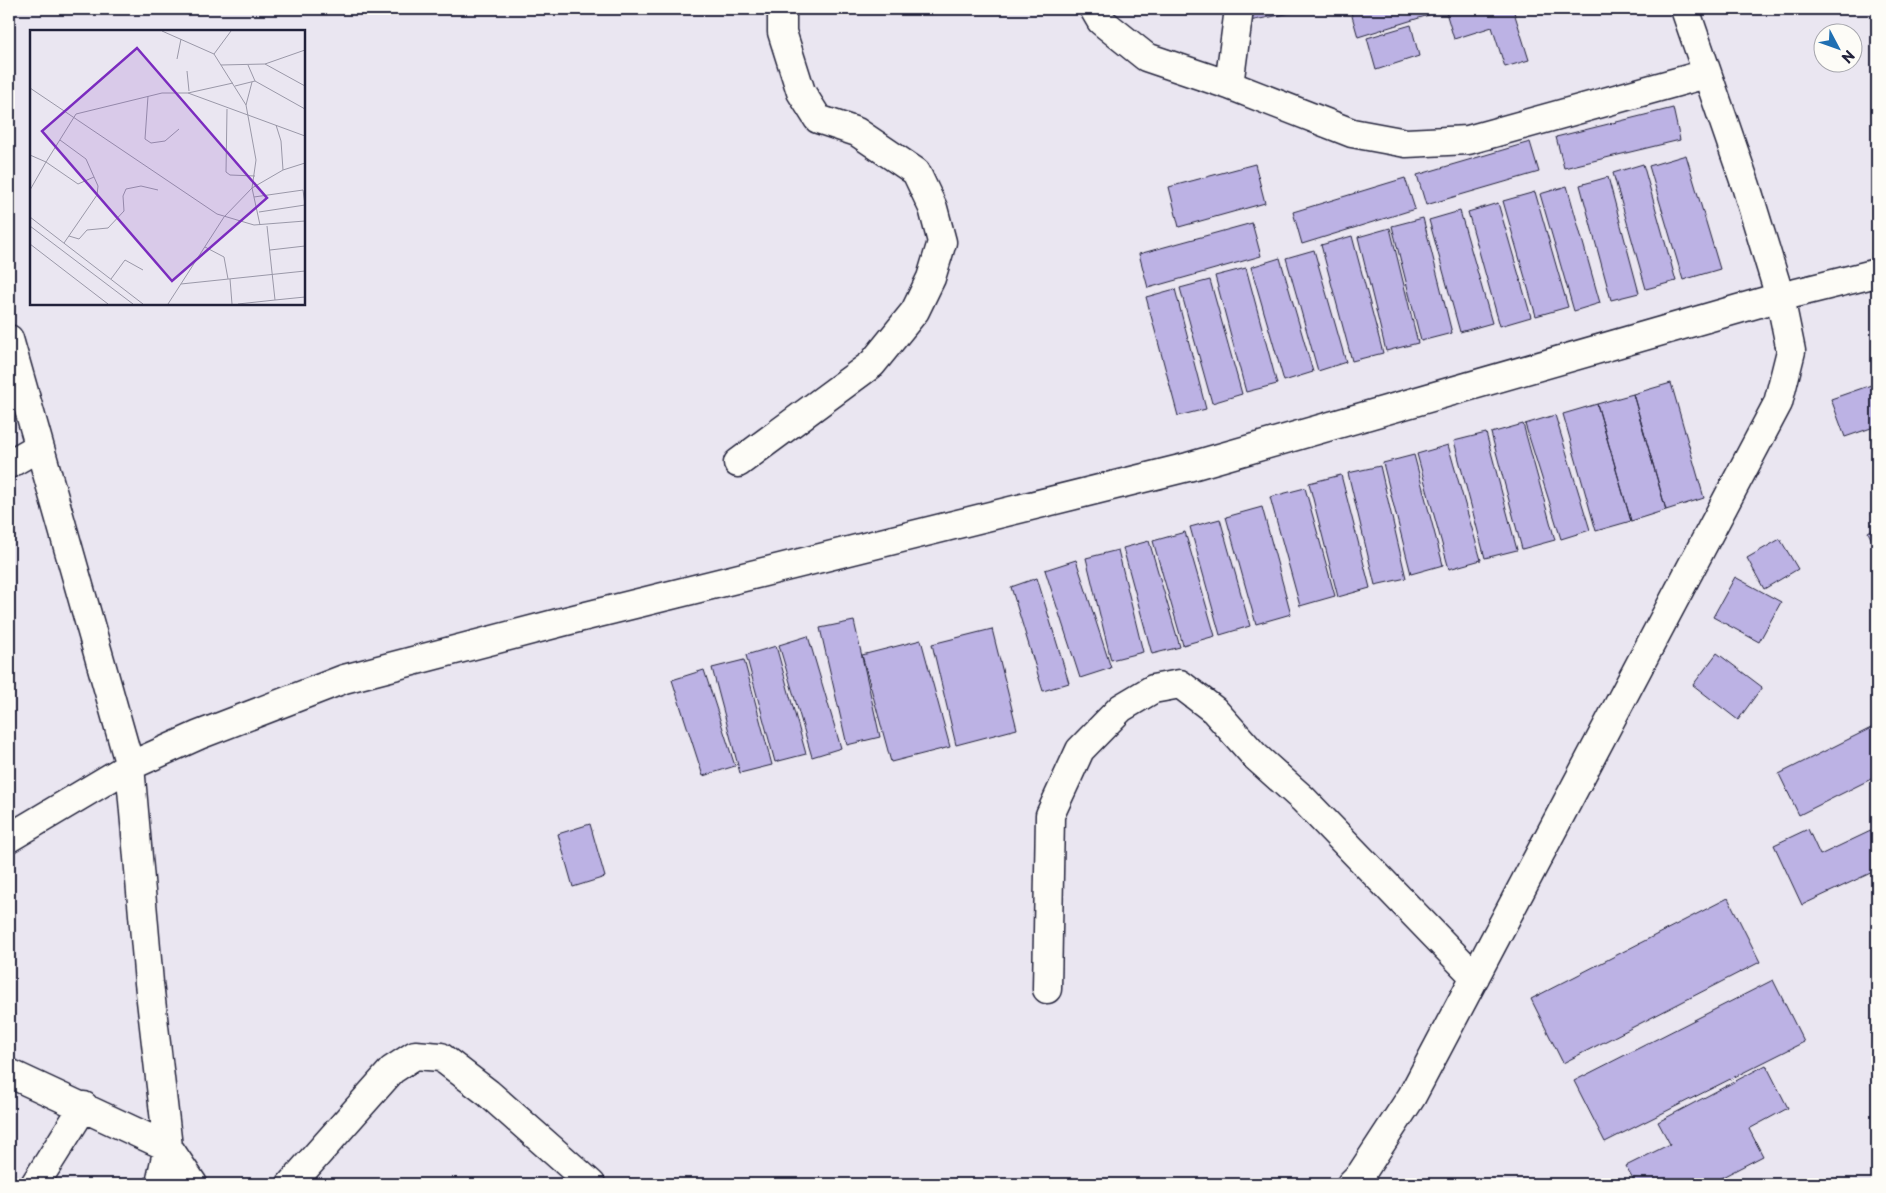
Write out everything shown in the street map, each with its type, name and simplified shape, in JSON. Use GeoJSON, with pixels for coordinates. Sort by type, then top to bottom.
{"type":"FeatureCollection","features":[{"type":"Feature","properties":{"kind":"street"},"geometry":{"type":"LineString","coordinates":[[738,463],[872,364],[915,311],[931,278],[942,242],[933,208],[916,172],[857,132],[818,119],[801,92],[782,32],[782,9]]}},
{"type":"Feature","properties":{"kind":"street"},"geometry":{"type":"LineString","coordinates":[[1094,9],[1101,21],[1146,57],[1229,86],[1352,133],[1406,143],[1468,140],[1706,74]]}},
{"type":"Feature","properties":{"kind":"street"},"geometry":{"type":"LineString","coordinates":[[1229,86],[1239,9]]}},
{"type":"Feature","properties":{"kind":"street"},"geometry":{"type":"LineString","coordinates":[[1351,1184],[1361,1174],[1412,1096],[1778,402],[1791,351],[1780,297],[1746,186],[1685,9]]}},
{"type":"Feature","properties":{"kind":"street"},"geometry":{"type":"LineString","coordinates":[[9,838],[130,766],[199,735],[344,679],[562,622],[1188,466],[1780,297],[1877,273]]}},
{"type":"Feature","properties":{"kind":"street"},"geometry":{"type":"LineString","coordinates":[[9,339],[130,766],[149,983],[168,1147],[160,1184]]}},
{"type":"Feature","properties":{"kind":"street"},"geometry":{"type":"LineString","coordinates":[[9,464],[39,447]]}},
{"type":"Feature","properties":{"kind":"street"},"geometry":{"type":"LineString","coordinates":[[1047,989],[1050,815],[1080,750],[1114,715],[1121,708],[1153,689],[1180,684],[1214,710],[1255,756],[1303,799],[1475,977]]}},
{"type":"Feature","properties":{"kind":"street"},"geometry":{"type":"LineString","coordinates":[[291,1184],[392,1070],[415,1055],[441,1056],[488,1093],[591,1184]]}},
{"type":"Feature","properties":{"kind":"street"},"geometry":{"type":"LineString","coordinates":[[9,1073],[84,1106],[168,1147],[192,1184]]}},
{"type":"Feature","properties":{"kind":"street"},"geometry":{"type":"LineString","coordinates":[[35,1184],[84,1106]]}},
{"type":"Feature","properties":{"kind":"building"},"geometry":{"type":"Polygon","coordinates":[[[1247,9],[1307,9],[1307,10],[1249,21],[1247,9]]]}},
{"type":"Feature","properties":{"kind":"building"},"geometry":{"type":"Polygon","coordinates":[[[1350,9],[1430,9],[1432,14],[1358,37],[1350,9]]]}},
{"type":"Feature","properties":{"kind":"building"},"geometry":{"type":"Polygon","coordinates":[[[1445,9],[1513,9],[1529,60],[1505,67],[1492,27],[1454,39],[1445,9]]]}},
{"type":"Feature","properties":{"kind":"building"},"geometry":{"type":"Polygon","coordinates":[[[1411,25],[1419,56],[1376,70],[1367,38],[1411,25]]]}},
{"type":"Feature","properties":{"kind":"building"},"geometry":{"type":"Polygon","coordinates":[[[1673,108],[1680,140],[1564,168],[1556,137],[1673,108]]]}},
{"type":"Feature","properties":{"kind":"building"},"geometry":{"type":"Polygon","coordinates":[[[1530,142],[1539,172],[1426,205],[1417,175],[1530,142]]]}},
{"type":"Feature","properties":{"kind":"building"},"geometry":{"type":"Polygon","coordinates":[[[1686,155],[1720,269],[1683,280],[1649,166],[1686,155]]]}},
{"type":"Feature","properties":{"kind":"building"},"geometry":{"type":"Polygon","coordinates":[[[1255,164],[1265,203],[1179,227],[1169,187],[1255,164]]]}},
{"type":"Feature","properties":{"kind":"building"},"geometry":{"type":"Polygon","coordinates":[[[1643,164],[1676,281],[1646,289],[1613,173],[1643,164]]]}},
{"type":"Feature","properties":{"kind":"building"},"geometry":{"type":"Polygon","coordinates":[[[1608,177],[1639,293],[1611,300],[1580,185],[1608,177]]]}},
{"type":"Feature","properties":{"kind":"building"},"geometry":{"type":"Polygon","coordinates":[[[1405,178],[1415,209],[1302,244],[1293,212],[1405,178]]]}},
{"type":"Feature","properties":{"kind":"building"},"geometry":{"type":"Polygon","coordinates":[[[1567,186],[1600,303],[1574,311],[1540,194],[1567,186]]]}},
{"type":"Feature","properties":{"kind":"building"},"geometry":{"type":"Polygon","coordinates":[[[1535,192],[1568,307],[1536,316],[1503,201],[1535,192]]]}},
{"type":"Feature","properties":{"kind":"building"},"geometry":{"type":"Polygon","coordinates":[[[1498,203],[1531,317],[1500,326],[1468,212],[1498,203]]]}},
{"type":"Feature","properties":{"kind":"building"},"geometry":{"type":"Polygon","coordinates":[[[1460,211],[1492,323],[1460,332],[1429,220],[1460,211]]]}},
{"type":"Feature","properties":{"kind":"building"},"geometry":{"type":"Polygon","coordinates":[[[1423,218],[1452,333],[1421,341],[1392,226],[1423,218]]]}},
{"type":"Feature","properties":{"kind":"building"},"geometry":{"type":"Polygon","coordinates":[[[1252,223],[1261,256],[1148,288],[1139,254],[1252,223]]]}},
{"type":"Feature","properties":{"kind":"building"},"geometry":{"type":"Polygon","coordinates":[[[1390,228],[1418,343],[1386,351],[1358,237],[1390,228]]]}},
{"type":"Feature","properties":{"kind":"building"},"geometry":{"type":"Polygon","coordinates":[[[1352,236],[1383,353],[1352,361],[1321,245],[1352,236]]]}},
{"type":"Feature","properties":{"kind":"building"},"geometry":{"type":"Polygon","coordinates":[[[1314,250],[1346,362],[1318,371],[1286,258],[1314,250]]]}},
{"type":"Feature","properties":{"kind":"building"},"geometry":{"type":"Polygon","coordinates":[[[1280,258],[1313,372],[1284,381],[1251,267],[1280,258]]]}},
{"type":"Feature","properties":{"kind":"building"},"geometry":{"type":"Polygon","coordinates":[[[1246,268],[1277,384],[1246,392],[1215,276],[1246,268]]]}},
{"type":"Feature","properties":{"kind":"building"},"geometry":{"type":"Polygon","coordinates":[[[1210,280],[1242,394],[1212,403],[1180,288],[1210,280]]]}},
{"type":"Feature","properties":{"kind":"building"},"geometry":{"type":"Polygon","coordinates":[[[1175,289],[1206,409],[1178,416],[1146,297],[1175,289]]]}},
{"type":"Feature","properties":{"kind":"building"},"geometry":{"type":"Polygon","coordinates":[[[1671,383],[1704,498],[1666,510],[1633,394],[1671,383]]]}},
{"type":"Feature","properties":{"kind":"building"},"geometry":{"type":"Polygon","coordinates":[[[1877,383],[1877,426],[1845,437],[1831,399],[1877,383]]]}},
{"type":"Feature","properties":{"kind":"building"},"geometry":{"type":"Polygon","coordinates":[[[1633,394],[1666,510],[1631,521],[1597,404],[1633,394]]]}},
{"type":"Feature","properties":{"kind":"building"},"geometry":{"type":"Polygon","coordinates":[[[1597,404],[1631,521],[1596,531],[1563,414],[1597,404]]]}},
{"type":"Feature","properties":{"kind":"building"},"geometry":{"type":"Polygon","coordinates":[[[1555,415],[1590,530],[1561,539],[1525,424],[1555,415]]]}},
{"type":"Feature","properties":{"kind":"building"},"geometry":{"type":"Polygon","coordinates":[[[1523,424],[1555,540],[1522,549],[1491,433],[1523,424]]]}},
{"type":"Feature","properties":{"kind":"building"},"geometry":{"type":"Polygon","coordinates":[[[1486,433],[1517,550],[1485,558],[1454,441],[1486,433]]]}},
{"type":"Feature","properties":{"kind":"building"},"geometry":{"type":"Polygon","coordinates":[[[1448,445],[1481,560],[1449,569],[1417,454],[1448,445]]]}},
{"type":"Feature","properties":{"kind":"building"},"geometry":{"type":"Polygon","coordinates":[[[1414,455],[1443,565],[1411,574],[1383,463],[1414,455]]]}},
{"type":"Feature","properties":{"kind":"building"},"geometry":{"type":"Polygon","coordinates":[[[1380,466],[1406,578],[1375,585],[1348,473],[1380,466]]]}},
{"type":"Feature","properties":{"kind":"building"},"geometry":{"type":"Polygon","coordinates":[[[1341,475],[1370,588],[1338,597],[1309,483],[1341,475]]]}},
{"type":"Feature","properties":{"kind":"building"},"geometry":{"type":"Polygon","coordinates":[[[1305,488],[1335,596],[1300,606],[1270,497],[1305,488]]]}},
{"type":"Feature","properties":{"kind":"building"},"geometry":{"type":"Polygon","coordinates":[[[1262,507],[1291,614],[1256,624],[1226,517],[1262,507]]]}},
{"type":"Feature","properties":{"kind":"building"},"geometry":{"type":"Polygon","coordinates":[[[1220,519],[1250,626],[1220,635],[1190,527],[1220,519]]]}},
{"type":"Feature","properties":{"kind":"building"},"geometry":{"type":"Polygon","coordinates":[[[1877,527],[1877,551],[1868,532],[1877,527]]]}},
{"type":"Feature","properties":{"kind":"building"},"geometry":{"type":"Polygon","coordinates":[[[1185,532],[1215,636],[1183,645],[1153,541],[1185,532]]]}},
{"type":"Feature","properties":{"kind":"building"},"geometry":{"type":"Polygon","coordinates":[[[1780,539],[1798,569],[1764,589],[1747,558],[1780,539]]]}},
{"type":"Feature","properties":{"kind":"building"},"geometry":{"type":"Polygon","coordinates":[[[1149,541],[1180,647],[1152,654],[1123,548],[1149,541]]]}},
{"type":"Feature","properties":{"kind":"building"},"geometry":{"type":"Polygon","coordinates":[[[1118,550],[1143,652],[1111,660],[1086,558],[1118,550]]]}},
{"type":"Feature","properties":{"kind":"building"},"geometry":{"type":"Polygon","coordinates":[[[1076,560],[1111,668],[1080,678],[1045,570],[1076,560]]]}},
{"type":"Feature","properties":{"kind":"building"},"geometry":{"type":"Polygon","coordinates":[[[1735,577],[1781,602],[1759,642],[1713,617],[1735,577]]]}},
{"type":"Feature","properties":{"kind":"building"},"geometry":{"type":"Polygon","coordinates":[[[1037,578],[1069,683],[1043,691],[1011,587],[1037,578]]]}},
{"type":"Feature","properties":{"kind":"building"},"geometry":{"type":"Polygon","coordinates":[[[854,621],[880,737],[847,745],[820,628],[854,621]]]}},
{"type":"Feature","properties":{"kind":"building"},"geometry":{"type":"Polygon","coordinates":[[[992,629],[1017,729],[956,745],[932,644],[992,629]]]}},
{"type":"Feature","properties":{"kind":"building"},"geometry":{"type":"Polygon","coordinates":[[[808,636],[841,748],[812,757],[779,645],[808,636]]]}},
{"type":"Feature","properties":{"kind":"building"},"geometry":{"type":"Polygon","coordinates":[[[921,640],[950,747],[891,762],[862,655],[921,640]]]}},
{"type":"Feature","properties":{"kind":"building"},"geometry":{"type":"Polygon","coordinates":[[[776,646],[806,754],[775,762],[746,655],[776,646]]]}},
{"type":"Feature","properties":{"kind":"building"},"geometry":{"type":"Polygon","coordinates":[[[1717,653],[1762,687],[1738,720],[1693,685],[1717,653]]]}},
{"type":"Feature","properties":{"kind":"building"},"geometry":{"type":"Polygon","coordinates":[[[744,660],[772,765],[740,773],[712,668],[744,660]]]}},
{"type":"Feature","properties":{"kind":"building"},"geometry":{"type":"Polygon","coordinates":[[[704,670],[735,766],[703,776],[672,680],[704,670]]]}},
{"type":"Feature","properties":{"kind":"building"},"geometry":{"type":"Polygon","coordinates":[[[1877,725],[1877,776],[1799,815],[1779,774],[1877,725]]]}},
{"type":"Feature","properties":{"kind":"building"},"geometry":{"type":"Polygon","coordinates":[[[590,824],[605,877],[573,887],[558,834],[590,824]]]}},
{"type":"Feature","properties":{"kind":"building"},"geometry":{"type":"Polygon","coordinates":[[[1877,828],[1877,870],[1802,905],[1774,845],[1808,829],[1820,855],[1877,828]]]}},
{"type":"Feature","properties":{"kind":"building"},"geometry":{"type":"Polygon","coordinates":[[[1728,898],[1760,962],[1563,1063],[1531,999],[1728,898]]]}},
{"type":"Feature","properties":{"kind":"building"},"geometry":{"type":"Polygon","coordinates":[[[1773,980],[1804,1042],[1605,1142],[1574,1081],[1773,980]]]}},
{"type":"Feature","properties":{"kind":"building"},"geometry":{"type":"Polygon","coordinates":[[[1766,1065],[1788,1108],[1749,1129],[1763,1156],[1709,1184],[1636,1184],[1626,1166],[1670,1144],[1658,1122],[1766,1065]]]}}]}
